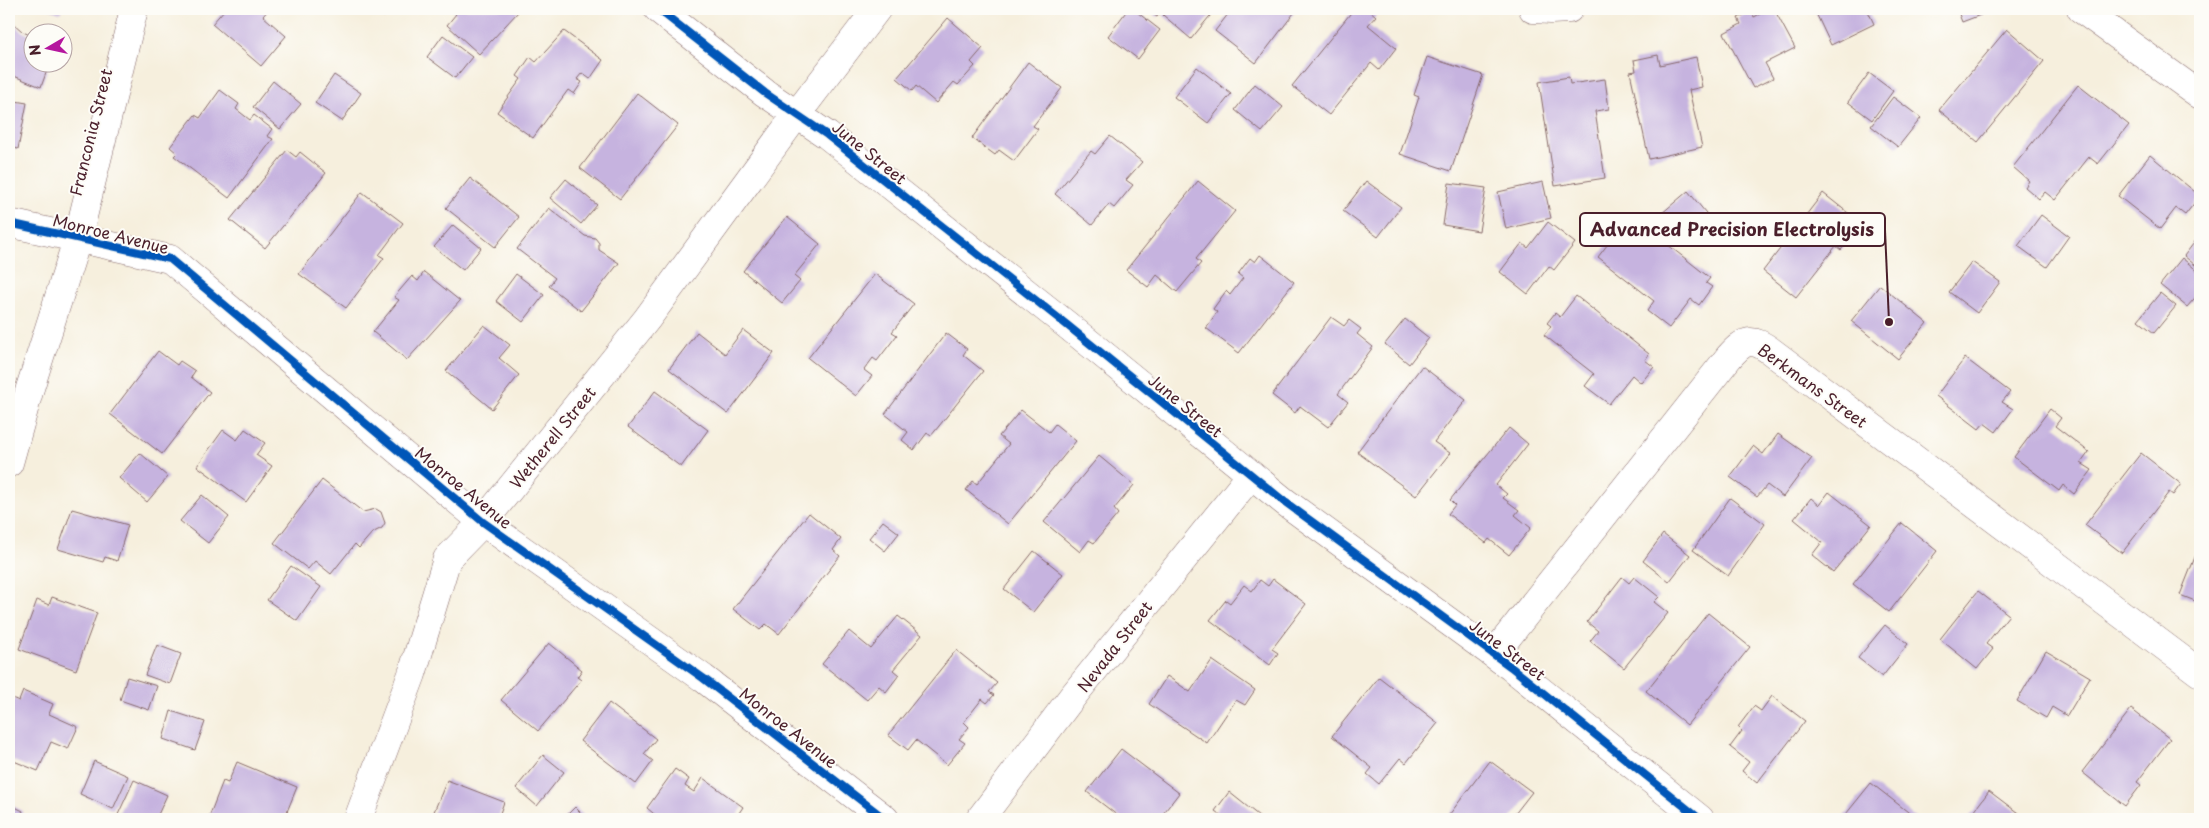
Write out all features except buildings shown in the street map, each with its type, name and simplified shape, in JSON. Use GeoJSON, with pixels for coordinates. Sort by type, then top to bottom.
{"type":"FeatureCollection","features":[{"type":"Feature","properties":{"kind":"street","name":"Franconia Street"},"geometry":{"type":"LineString","coordinates":[[9,462],[30,388],[78,238],[134,9]]}},
{"type":"Feature","properties":{"kind":"street","name":"June Street"},"geometry":{"type":"LineString","coordinates":[[658,9],[765,93],[797,114],[1067,325],[1311,522],[1494,654],[1700,819]]}},
{"type":"Feature","properties":{"kind":"street","name":"Wetherell Street"},"geometry":{"type":"LineString","coordinates":[[358,819],[412,674],[447,559],[483,522],[648,320],[797,114],[877,9]]}},
{"type":"Feature","properties":{"kind":"street"},"geometry":{"type":"LineString","coordinates":[[1534,9],[1569,9]]}},
{"type":"Feature","properties":{"kind":"street"},"geometry":{"type":"LineString","coordinates":[[2081,9],[2200,95]]}},
{"type":"Feature","properties":{"kind":"street","name":"Monroe Avenue"},"geometry":{"type":"LineString","coordinates":[[9,223],[170,259],[483,522],[703,678],[885,819]]}},
{"type":"Feature","properties":{"kind":"street","name":"Berkmans Street"},"geometry":{"type":"LineString","coordinates":[[1494,654],[1729,358],[1738,347],[1749,341],[1761,344],[1772,352],[2200,673]]}},
{"type":"Feature","properties":{"kind":"street","name":"Nevada Street"},"geometry":{"type":"LineString","coordinates":[[980,819],[1073,696],[1251,475]]}},
{"type":"Feature","properties":{"kind":"cycle path"},"geometry":{"type":"LineString","coordinates":[[658,9],[765,93],[827,135],[1067,325],[1285,502],[1511,667],[1700,819]]}},
{"type":"Feature","properties":{"kind":"cycle path"},"geometry":{"type":"LineString","coordinates":[[9,223],[170,259],[483,522],[703,678],[885,819]]}},
{"type":"Feature","properties":{"kind":"place","name":"Advanced Precision Electrolysis"},"geometry":{"type":"Point","coordinates":[1889,322]}}]}
